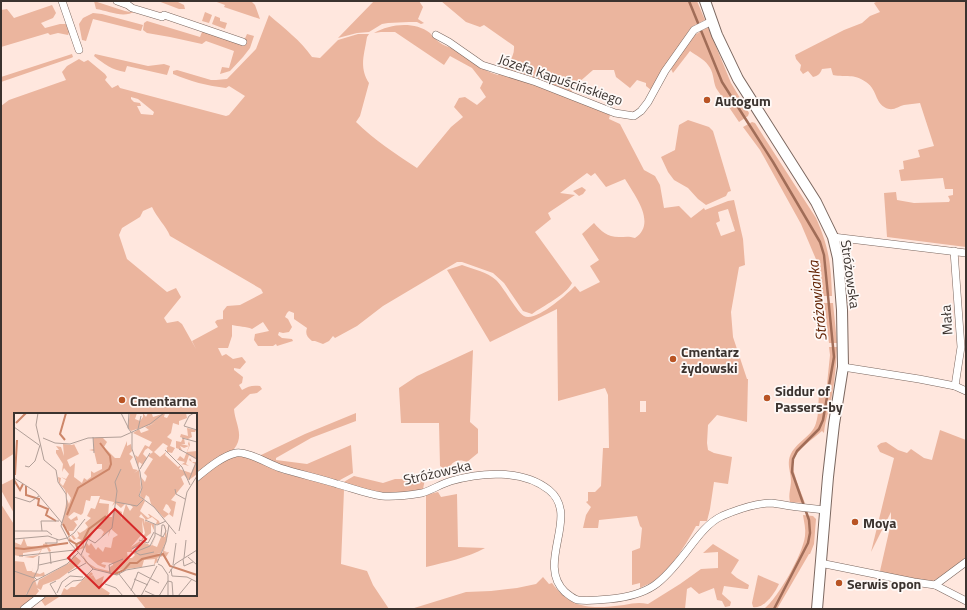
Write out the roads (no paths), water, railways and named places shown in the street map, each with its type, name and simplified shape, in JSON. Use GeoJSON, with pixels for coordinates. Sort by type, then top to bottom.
{"type":"FeatureCollection","features":[{"type":"Feature","properties":{"kind":"main road","name":"Stróżowska"},"geometry":{"type":"LineString","coordinates":[[705,1],[709,22],[717,35],[738,80],[816,202],[833,237],[838,258],[842,310],[843,367],[834,424],[820,563],[817,609]]}},
{"type":"Feature","properties":{"kind":"street"},"geometry":{"type":"LineString","coordinates":[[62,1],[78,50]]}},
{"type":"Feature","properties":{"kind":"street"},"geometry":{"type":"LineString","coordinates":[[117,1],[132,8],[162,17],[164,15],[242,42]]}},
{"type":"Feature","properties":{"kind":"street","name":"Józefa Kapuścińskiego"},"geometry":{"type":"LineString","coordinates":[[436,35],[449,42],[482,65],[536,82],[615,113],[634,116],[642,111],[666,70],[694,30],[709,22]]}},
{"type":"Feature","properties":{"kind":"street"},"geometry":{"type":"LineString","coordinates":[[833,237],[966,252]]}},
{"type":"Feature","properties":{"kind":"street","name":"Mała"},"geometry":{"type":"LineString","coordinates":[[954,251],[960,347],[955,386]]}},
{"type":"Feature","properties":{"kind":"street"},"geometry":{"type":"LineString","coordinates":[[843,367],[955,386],[966,391]]}},
{"type":"Feature","properties":{"kind":"street","name":"Stróżowska"},"geometry":{"type":"LineString","coordinates":[[197,477],[225,458],[238,453],[247,454],[280,468],[382,496],[421,493],[452,481],[485,475],[525,477],[542,484],[556,496],[558,500],[561,508],[560,525],[554,558],[555,574],[562,590],[577,600],[605,600],[626,597],[642,592],[656,585],[670,573],[710,523],[721,516],[753,505],[770,503],[825,510]]}},
{"type":"Feature","properties":{"kind":"street"},"geometry":{"type":"LineString","coordinates":[[935,585],[966,562]]}},
{"type":"Feature","properties":{"kind":"street"},"geometry":{"type":"LineString","coordinates":[[820,563],[935,585],[966,601]]}},
{"type":"Feature","properties":{"kind":"street"},"geometry":{"type":"LineString","coordinates":[[24,609],[41,596]]}},
{"type":"Feature","properties":{"kind":"waterway","name":"Stróżowianka"},"geometry":{"type":"LineString","coordinates":[[689,1],[722,82],[773,162],[820,242],[824,255],[834,357],[823,420],[819,429],[797,451],[793,459],[792,472],[809,520],[810,533],[808,543],[774,609]]}},
{"type":"Feature","properties":{"kind":"place","name":"Autogum"},"geometry":{"type":"Point","coordinates":[707,100]}},
{"type":"Feature","properties":{"kind":"place","name":"Cmentarz żydowski"},"geometry":{"type":"Point","coordinates":[673,359]}},
{"type":"Feature","properties":{"kind":"place","name":"Siddur of Passers-by"},"geometry":{"type":"Point","coordinates":[767,398]}},
{"type":"Feature","properties":{"kind":"place","name":"Cmentarna"},"geometry":{"type":"Point","coordinates":[122,400]}},
{"type":"Feature","properties":{"kind":"place","name":"Moya"},"geometry":{"type":"Point","coordinates":[855,522]}},
{"type":"Feature","properties":{"kind":"place","name":"Serwis opon"},"geometry":{"type":"Point","coordinates":[839,583]}}]}
